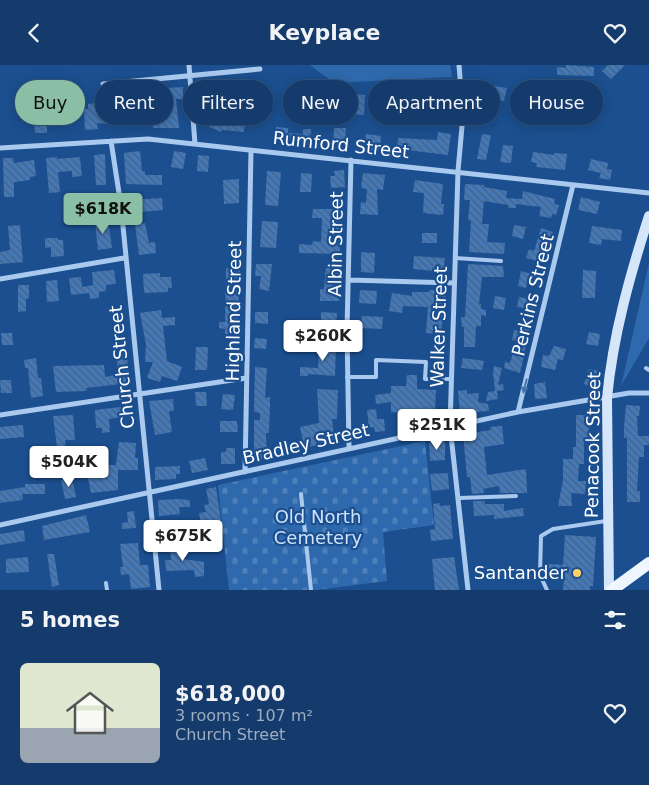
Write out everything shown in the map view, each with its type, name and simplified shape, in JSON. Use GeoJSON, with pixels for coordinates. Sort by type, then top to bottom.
{"type":"FeatureCollection","features":[{"type":"Feature","properties":{"kind":"main road"},"geometry":{"type":"LineString","coordinates":[[610,590],[649,563]]}},
{"type":"Feature","properties":{"kind":"street"},"geometry":{"type":"LineString","coordinates":[[188,65],[195,144]]}},
{"type":"Feature","properties":{"kind":"street","name":"Walker Street"},"geometry":{"type":"LineString","coordinates":[[460,65],[463,115],[458,171],[450,426],[468,590]]}},
{"type":"Feature","properties":{"kind":"street"},"geometry":{"type":"LineString","coordinates":[[152,80],[189,77],[194,74],[260,69]]}},
{"type":"Feature","properties":{"kind":"street","name":"Rumford Street"},"geometry":{"type":"LineString","coordinates":[[0,148],[148,139],[649,193]]}},
{"type":"Feature","properties":{"kind":"street","name":"Church Street"},"geometry":{"type":"LineString","coordinates":[[111,141],[121,206],[124,258],[159,590]]}},
{"type":"Feature","properties":{"kind":"street","name":"Highland Street"},"geometry":{"type":"LineString","coordinates":[[245,472],[251,150]]}},
{"type":"Feature","properties":{"kind":"street","name":"Albin Street"},"geometry":{"type":"LineString","coordinates":[[349,448],[347,377],[351,160]]}},
{"type":"Feature","properties":{"kind":"street","name":"Perkins Street"},"geometry":{"type":"LineString","coordinates":[[518,412],[573,185]]}},
{"type":"Feature","properties":{"kind":"street","name":"Penacook Street"},"geometry":{"type":"LineString","coordinates":[[610,590],[607,397],[615,340],[624,300],[649,216]]}},
{"type":"Feature","properties":{"kind":"street"},"geometry":{"type":"LineString","coordinates":[[0,279],[124,258]]}},
{"type":"Feature","properties":{"kind":"street"},"geometry":{"type":"LineString","coordinates":[[349,280],[454,283]]}},
{"type":"Feature","properties":{"kind":"street"},"geometry":{"type":"LineString","coordinates":[[0,415],[139,393],[246,379]]}},
{"type":"Feature","properties":{"kind":"street","name":"Bradley Street"},"geometry":{"type":"LineString","coordinates":[[0,525],[518,412],[607,397],[649,393]]}},
{"type":"Feature","properties":{"kind":"lane"},"geometry":{"type":"LineString","coordinates":[[455,258],[501,261]]}},
{"type":"Feature","properties":{"kind":"lane"},"geometry":{"type":"LineString","coordinates":[[347,377],[376,377],[376,360],[426,362],[425,379],[451,379]]}},
{"type":"Feature","properties":{"kind":"lane"},"geometry":{"type":"LineString","coordinates":[[301,494],[311,590]]}},
{"type":"Feature","properties":{"kind":"lane"},"geometry":{"type":"LineString","coordinates":[[459,498],[516,496]]}},
{"type":"Feature","properties":{"kind":"lane"},"geometry":{"type":"LineString","coordinates":[[547,590],[540,575],[541,536],[553,529],[608,521]]}},
{"type":"Feature","properties":{"kind":"lane"},"geometry":{"type":"LineString","coordinates":[[106,583],[106,590]]}},
{"type":"Feature","properties":{"kind":"green space"},"geometry":{"type":"Polygon","coordinates":[[[310,65],[450,65],[452,77],[358,82],[358,80],[330,80],[310,65]]]}},
{"type":"Feature","properties":{"kind":"green space"},"geometry":{"type":"Polygon","coordinates":[[[649,263],[649,338],[621,386],[649,263]]]}},
{"type":"Feature","properties":{"kind":"green space","name":"Old North Cemetery"},"geometry":{"type":"Polygon","coordinates":[[[425,441],[434,525],[383,532],[387,581],[316,590],[229,590],[218,485],[425,441]]]}},
{"type":"Feature","properties":{"kind":"building"},"geometry":{"type":"Polygon","coordinates":[[[566,65],[594,67],[594,76],[557,75],[557,67],[566,68],[566,65]]]}},
{"type":"Feature","properties":{"kind":"building"},"geometry":{"type":"Polygon","coordinates":[[[608,65],[625,65],[611,79],[602,71],[608,65]]]}},
{"type":"Feature","properties":{"kind":"building"},"geometry":{"type":"Polygon","coordinates":[[[183,87],[183,99],[176,99],[179,128],[153,128],[153,125],[173,125],[173,88],[183,87]]]}},
{"type":"Feature","properties":{"kind":"building"},"geometry":{"type":"Polygon","coordinates":[[[500,87],[507,88],[504,101],[500,100],[500,87]]]}},
{"type":"Feature","properties":{"kind":"building"},"geometry":{"type":"Polygon","coordinates":[[[358,94],[365,95],[364,115],[358,115],[358,94]]]}},
{"type":"Feature","properties":{"kind":"building"},"geometry":{"type":"Polygon","coordinates":[[[95,103],[95,125],[97,125],[98,129],[85,130],[85,109],[88,109],[88,104],[95,103]]]}},
{"type":"Feature","properties":{"kind":"building"},"geometry":{"type":"Polygon","coordinates":[[[35,125],[47,125],[47,133],[35,133],[35,125]]]}},
{"type":"Feature","properties":{"kind":"building"},"geometry":{"type":"Polygon","coordinates":[[[210,125],[245,125],[244,132],[222,130],[221,132],[209,127],[210,125]]]}},
{"type":"Feature","properties":{"kind":"building"},"geometry":{"type":"Polygon","coordinates":[[[276,127],[288,128],[288,133],[303,134],[303,129],[311,129],[310,145],[298,144],[298,140],[275,137],[276,127]]]}},
{"type":"Feature","properties":{"kind":"building"},"geometry":{"type":"Polygon","coordinates":[[[334,128],[346,128],[345,144],[333,143],[334,128]]]}},
{"type":"Feature","properties":{"kind":"building"},"geometry":{"type":"Polygon","coordinates":[[[438,132],[451,134],[448,155],[407,150],[406,152],[397,151],[398,138],[437,140],[438,132]]]}},
{"type":"Feature","properties":{"kind":"building"},"geometry":{"type":"Polygon","coordinates":[[[366,134],[381,136],[380,151],[375,150],[375,154],[364,153],[366,134]]]}},
{"type":"Feature","properties":{"kind":"building"},"geometry":{"type":"Polygon","coordinates":[[[482,134],[491,135],[486,160],[477,159],[482,134]]]}},
{"type":"Feature","properties":{"kind":"building"},"geometry":{"type":"Polygon","coordinates":[[[503,145],[513,146],[511,163],[500,162],[503,145]]]}},
{"type":"Feature","properties":{"kind":"building"},"geometry":{"type":"Polygon","coordinates":[[[140,151],[142,171],[145,171],[145,175],[162,175],[162,185],[126,184],[124,153],[140,151]]]}},
{"type":"Feature","properties":{"kind":"building"},"geometry":{"type":"Polygon","coordinates":[[[174,151],[186,153],[183,169],[171,167],[174,151]]]}},
{"type":"Feature","properties":{"kind":"building"},"geometry":{"type":"Polygon","coordinates":[[[533,152],[554,155],[554,153],[567,154],[565,170],[536,167],[537,163],[531,162],[533,152]]]}},
{"type":"Feature","properties":{"kind":"building"},"geometry":{"type":"Polygon","coordinates":[[[105,154],[106,185],[96,185],[94,155],[105,154]]]}},
{"type":"Feature","properties":{"kind":"building"},"geometry":{"type":"Polygon","coordinates":[[[198,155],[209,156],[208,172],[197,171],[198,155]]]}},
{"type":"Feature","properties":{"kind":"building"},"geometry":{"type":"Polygon","coordinates":[[[57,157],[57,159],[80,157],[82,176],[72,177],[72,171],[58,172],[60,192],[49,193],[46,158],[57,157]]]}},
{"type":"Feature","properties":{"kind":"building"},"geometry":{"type":"Polygon","coordinates":[[[3,158],[13,158],[14,163],[34,160],[36,176],[30,177],[30,180],[14,182],[14,197],[4,197],[3,158]]]}},
{"type":"Feature","properties":{"kind":"building"},"geometry":{"type":"Polygon","coordinates":[[[591,159],[608,163],[607,169],[612,170],[610,180],[599,178],[601,173],[588,170],[591,159]]]}},
{"type":"Feature","properties":{"kind":"building"},"geometry":{"type":"Polygon","coordinates":[[[344,170],[345,187],[331,188],[330,176],[335,176],[334,171],[344,170]]]}},
{"type":"Feature","properties":{"kind":"building"},"geometry":{"type":"Polygon","coordinates":[[[267,171],[281,172],[278,206],[265,205],[267,171]]]}},
{"type":"Feature","properties":{"kind":"building"},"geometry":{"type":"Polygon","coordinates":[[[301,173],[312,174],[311,192],[300,192],[301,173]]]}},
{"type":"Feature","properties":{"kind":"building"},"geometry":{"type":"Polygon","coordinates":[[[363,173],[385,175],[383,190],[377,189],[378,215],[360,214],[361,202],[366,203],[367,189],[361,188],[363,173]]]}},
{"type":"Feature","properties":{"kind":"building"},"geometry":{"type":"Polygon","coordinates":[[[239,179],[239,203],[224,204],[223,180],[239,179]]]}},
{"type":"Feature","properties":{"kind":"building"},"geometry":{"type":"Polygon","coordinates":[[[415,180],[443,184],[441,204],[444,204],[443,215],[423,213],[424,193],[413,192],[415,180]]]}},
{"type":"Feature","properties":{"kind":"building"},"geometry":{"type":"Polygon","coordinates":[[[465,184],[484,185],[484,187],[507,191],[506,198],[522,199],[523,191],[555,199],[554,204],[559,205],[556,215],[552,214],[551,218],[539,216],[541,207],[516,204],[516,208],[508,208],[508,205],[484,201],[482,224],[489,224],[487,242],[505,243],[504,254],[469,252],[471,221],[468,220],[470,200],[464,200],[465,184]]]}},
{"type":"Feature","properties":{"kind":"building"},"geometry":{"type":"Polygon","coordinates":[[[581,197],[600,202],[597,214],[578,210],[581,197]]]}},
{"type":"Feature","properties":{"kind":"building"},"geometry":{"type":"Polygon","coordinates":[[[162,198],[163,210],[131,213],[131,200],[162,198]]]}},
{"type":"Feature","properties":{"kind":"building"},"geometry":{"type":"Polygon","coordinates":[[[313,209],[339,209],[340,254],[299,253],[299,244],[312,245],[313,241],[321,242],[322,218],[312,218],[313,209]]]}},
{"type":"Feature","properties":{"kind":"building"},"geometry":{"type":"Polygon","coordinates":[[[108,221],[112,248],[98,250],[95,222],[108,221]]]}},
{"type":"Feature","properties":{"kind":"building"},"geometry":{"type":"Polygon","coordinates":[[[262,221],[278,222],[276,248],[260,247],[262,221]]]}},
{"type":"Feature","properties":{"kind":"building"},"geometry":{"type":"Polygon","coordinates":[[[145,223],[149,243],[155,242],[156,253],[139,255],[135,225],[145,223]]]}},
{"type":"Feature","properties":{"kind":"building"},"geometry":{"type":"Polygon","coordinates":[[[20,225],[23,262],[0,264],[0,252],[10,250],[8,226],[20,225]]]}},
{"type":"Feature","properties":{"kind":"building"},"geometry":{"type":"Polygon","coordinates":[[[514,225],[526,227],[523,239],[512,236],[514,225]]]}},
{"type":"Feature","properties":{"kind":"building"},"geometry":{"type":"Polygon","coordinates":[[[592,226],[622,230],[621,241],[602,239],[601,245],[589,243],[592,226]]]}},
{"type":"Feature","properties":{"kind":"building"},"geometry":{"type":"Polygon","coordinates":[[[541,228],[553,232],[545,263],[526,258],[529,249],[534,251],[541,228]]]}},
{"type":"Feature","properties":{"kind":"building"},"geometry":{"type":"Polygon","coordinates":[[[422,233],[437,233],[437,243],[422,243],[422,233]]]}},
{"type":"Feature","properties":{"kind":"building"},"geometry":{"type":"Polygon","coordinates":[[[45,238],[63,240],[64,256],[51,257],[51,247],[45,248],[45,238]]]}},
{"type":"Feature","properties":{"kind":"building"},"geometry":{"type":"Polygon","coordinates":[[[361,252],[375,253],[374,273],[361,272],[361,252]]]}},
{"type":"Feature","properties":{"kind":"building"},"geometry":{"type":"Polygon","coordinates":[[[414,256],[445,258],[443,272],[413,269],[414,256]]]}},
{"type":"Feature","properties":{"kind":"building"},"geometry":{"type":"Polygon","coordinates":[[[256,264],[272,264],[269,291],[259,289],[261,276],[255,276],[256,264]]]}},
{"type":"Feature","properties":{"kind":"building"},"geometry":{"type":"Polygon","coordinates":[[[468,264],[503,266],[504,277],[482,277],[479,304],[481,304],[481,309],[486,310],[486,316],[481,315],[481,326],[476,326],[475,347],[464,347],[464,327],[462,327],[461,317],[465,317],[468,264]]]}},
{"type":"Feature","properties":{"kind":"building"},"geometry":{"type":"Polygon","coordinates":[[[326,266],[338,267],[336,289],[339,289],[339,301],[320,301],[320,289],[324,289],[326,266]]]}},
{"type":"Feature","properties":{"kind":"building"},"geometry":{"type":"Polygon","coordinates":[[[226,268],[240,269],[237,335],[225,334],[225,329],[219,328],[219,322],[225,322],[226,268]]]}},
{"type":"Feature","properties":{"kind":"building"},"geometry":{"type":"Polygon","coordinates":[[[114,270],[116,284],[106,285],[106,291],[99,292],[99,298],[90,299],[89,293],[71,295],[69,278],[81,277],[82,287],[93,285],[92,272],[114,270]]]}},
{"type":"Feature","properties":{"kind":"building"},"geometry":{"type":"Polygon","coordinates":[[[583,270],[596,271],[595,298],[582,298],[583,270]]]}},
{"type":"Feature","properties":{"kind":"building"},"geometry":{"type":"Polygon","coordinates":[[[521,271],[542,277],[540,286],[527,283],[526,288],[518,286],[521,271]]]}},
{"type":"Feature","properties":{"kind":"building"},"geometry":{"type":"Polygon","coordinates":[[[160,273],[160,277],[171,277],[172,288],[168,288],[168,292],[144,293],[143,274],[160,273]]]}},
{"type":"Feature","properties":{"kind":"building"},"geometry":{"type":"Polygon","coordinates":[[[57,280],[59,301],[47,302],[46,281],[57,280]]]}},
{"type":"Feature","properties":{"kind":"building"},"geometry":{"type":"Polygon","coordinates":[[[18,285],[29,285],[26,311],[18,312],[18,285]]]}},
{"type":"Feature","properties":{"kind":"building"},"geometry":{"type":"Polygon","coordinates":[[[360,290],[377,291],[376,304],[359,303],[360,290]]]}},
{"type":"Feature","properties":{"kind":"building"},"geometry":{"type":"Polygon","coordinates":[[[429,290],[446,291],[441,334],[426,333],[428,307],[403,306],[402,313],[389,311],[392,293],[412,296],[412,292],[429,292],[429,290]]]}},
{"type":"Feature","properties":{"kind":"building"},"geometry":{"type":"Polygon","coordinates":[[[495,296],[506,298],[504,310],[493,308],[495,296]]]}},
{"type":"Feature","properties":{"kind":"building"},"geometry":{"type":"Polygon","coordinates":[[[519,297],[537,300],[535,310],[517,307],[519,297]]]}},
{"type":"Feature","properties":{"kind":"building"},"geometry":{"type":"Polygon","coordinates":[[[161,310],[162,318],[175,317],[175,325],[163,326],[167,361],[182,367],[177,381],[162,376],[160,382],[147,378],[153,362],[145,362],[146,345],[140,313],[161,310]]]}},
{"type":"Feature","properties":{"kind":"building"},"geometry":{"type":"Polygon","coordinates":[[[255,312],[268,312],[268,324],[255,323],[255,312]]]}},
{"type":"Feature","properties":{"kind":"building"},"geometry":{"type":"Polygon","coordinates":[[[321,312],[337,313],[336,325],[321,324],[321,312]]]}},
{"type":"Feature","properties":{"kind":"building"},"geometry":{"type":"Polygon","coordinates":[[[362,316],[383,317],[382,329],[361,328],[362,316]]]}},
{"type":"Feature","properties":{"kind":"building"},"geometry":{"type":"Polygon","coordinates":[[[520,326],[530,328],[520,373],[504,368],[505,362],[510,363],[516,341],[512,340],[514,330],[519,331],[520,326]]]}},
{"type":"Feature","properties":{"kind":"building"},"geometry":{"type":"Polygon","coordinates":[[[589,332],[600,334],[598,346],[586,344],[589,332]]]}},
{"type":"Feature","properties":{"kind":"building"},"geometry":{"type":"Polygon","coordinates":[[[1,333],[12,333],[13,345],[2,345],[1,333]]]}},
{"type":"Feature","properties":{"kind":"building"},"geometry":{"type":"Polygon","coordinates":[[[255,338],[267,339],[266,349],[254,348],[255,338]]]}},
{"type":"Feature","properties":{"kind":"building"},"geometry":{"type":"Polygon","coordinates":[[[319,343],[336,344],[335,376],[308,374],[308,376],[300,376],[300,367],[318,368],[319,343]]]}},
{"type":"Feature","properties":{"kind":"building"},"geometry":{"type":"Polygon","coordinates":[[[554,346],[566,349],[563,360],[558,359],[555,370],[541,367],[543,355],[549,356],[554,346]]]}},
{"type":"Feature","properties":{"kind":"building"},"geometry":{"type":"Polygon","coordinates":[[[196,347],[208,347],[207,370],[195,370],[196,347]]]}},
{"type":"Feature","properties":{"kind":"building"},"geometry":{"type":"Polygon","coordinates":[[[126,351],[130,383],[86,388],[87,391],[56,392],[53,366],[104,365],[105,377],[119,374],[115,352],[126,351]]]}},
{"type":"Feature","properties":{"kind":"building"},"geometry":{"type":"Polygon","coordinates":[[[36,358],[38,378],[41,378],[43,396],[31,398],[28,368],[25,368],[24,360],[36,358]]]}},
{"type":"Feature","properties":{"kind":"building"},"geometry":{"type":"Polygon","coordinates":[[[463,358],[484,361],[482,370],[461,368],[463,358]]]}},
{"type":"Feature","properties":{"kind":"building"},"geometry":{"type":"Polygon","coordinates":[[[494,366],[502,368],[498,385],[503,384],[504,390],[497,391],[498,399],[486,401],[488,392],[495,391],[494,366]]]}},
{"type":"Feature","properties":{"kind":"building"},"geometry":{"type":"Polygon","coordinates":[[[255,367],[267,368],[265,398],[270,397],[270,405],[269,433],[266,433],[267,459],[254,459],[254,420],[260,420],[260,413],[254,412],[255,367]]]}},
{"type":"Feature","properties":{"kind":"building"},"geometry":{"type":"Polygon","coordinates":[[[589,369],[598,371],[593,387],[584,384],[589,369]]]}},
{"type":"Feature","properties":{"kind":"building"},"geometry":{"type":"Polygon","coordinates":[[[407,375],[417,375],[417,389],[436,390],[435,410],[408,409],[408,413],[391,412],[391,402],[376,404],[375,395],[391,393],[391,386],[406,386],[407,375]]]}},
{"type":"Feature","properties":{"kind":"building"},"geometry":{"type":"Polygon","coordinates":[[[0,380],[11,380],[12,393],[1,393],[0,380]]]}},
{"type":"Feature","properties":{"kind":"building"},"geometry":{"type":"Polygon","coordinates":[[[545,382],[547,398],[535,399],[534,384],[545,382]]]}},
{"type":"Feature","properties":{"kind":"building"},"geometry":{"type":"Polygon","coordinates":[[[317,389],[338,390],[337,419],[332,419],[335,444],[304,447],[300,427],[319,423],[317,389]]]}},
{"type":"Feature","properties":{"kind":"building"},"geometry":{"type":"Polygon","coordinates":[[[467,390],[467,394],[479,393],[478,402],[488,404],[489,411],[460,413],[458,391],[467,390]]]}},
{"type":"Feature","properties":{"kind":"building"},"geometry":{"type":"Polygon","coordinates":[[[195,392],[206,392],[207,406],[196,406],[195,392]]]}},
{"type":"Feature","properties":{"kind":"building"},"geometry":{"type":"Polygon","coordinates":[[[223,394],[235,395],[233,410],[221,409],[223,394]]]}},
{"type":"Feature","properties":{"kind":"building"},"geometry":{"type":"Polygon","coordinates":[[[173,399],[174,411],[169,411],[172,432],[155,435],[149,401],[173,399]]]}},
{"type":"Feature","properties":{"kind":"building"},"geometry":{"type":"Polygon","coordinates":[[[626,405],[640,406],[639,416],[637,416],[638,436],[649,436],[649,445],[644,445],[644,457],[639,457],[637,491],[640,491],[640,502],[627,502],[627,438],[624,438],[626,405]]]}},
{"type":"Feature","properties":{"kind":"building"},"geometry":{"type":"Polygon","coordinates":[[[128,406],[129,416],[109,419],[110,432],[102,433],[102,428],[96,428],[95,410],[128,406]]]}},
{"type":"Feature","properties":{"kind":"building"},"geometry":{"type":"Polygon","coordinates":[[[376,409],[377,419],[384,419],[385,431],[375,432],[374,427],[369,428],[367,410],[376,409]]]}},
{"type":"Feature","properties":{"kind":"building"},"geometry":{"type":"Polygon","coordinates":[[[73,415],[75,440],[65,440],[66,455],[58,455],[53,416],[73,415]]]}},
{"type":"Feature","properties":{"kind":"building"},"geometry":{"type":"Polygon","coordinates":[[[576,415],[589,415],[589,438],[584,438],[584,464],[579,464],[578,481],[586,481],[585,494],[571,493],[572,506],[558,506],[563,480],[563,459],[573,459],[573,447],[576,447],[576,415]]]}},
{"type":"Feature","properties":{"kind":"building"},"geometry":{"type":"Polygon","coordinates":[[[220,421],[237,421],[238,432],[220,432],[220,421]]]}},
{"type":"Feature","properties":{"kind":"building"},"geometry":{"type":"Polygon","coordinates":[[[23,425],[24,437],[0,439],[0,427],[23,425]]]}},
{"type":"Feature","properties":{"kind":"building"},"geometry":{"type":"Polygon","coordinates":[[[502,426],[504,444],[484,447],[487,475],[526,469],[527,493],[500,493],[499,486],[483,489],[484,493],[472,494],[470,477],[467,477],[463,434],[491,430],[490,427],[502,426]]]}},
{"type":"Feature","properties":{"kind":"building"},"geometry":{"type":"Polygon","coordinates":[[[445,441],[445,460],[430,461],[429,442],[445,441]]]}},
{"type":"Feature","properties":{"kind":"building"},"geometry":{"type":"Polygon","coordinates":[[[119,442],[136,443],[135,458],[138,458],[138,470],[118,470],[118,490],[91,493],[88,478],[107,474],[107,465],[116,465],[119,442]]]}},
{"type":"Feature","properties":{"kind":"building"},"geometry":{"type":"Polygon","coordinates":[[[226,448],[235,448],[235,464],[221,464],[221,452],[226,452],[226,448]]]}},
{"type":"Feature","properties":{"kind":"building"},"geometry":{"type":"Polygon","coordinates":[[[205,458],[208,470],[192,473],[189,461],[205,458]]]}},
{"type":"Feature","properties":{"kind":"building"},"geometry":{"type":"Polygon","coordinates":[[[180,466],[180,474],[176,474],[176,479],[155,480],[155,467],[180,466]]]}},
{"type":"Feature","properties":{"kind":"building"},"geometry":{"type":"Polygon","coordinates":[[[448,473],[449,489],[432,491],[430,474],[448,473]]]}},
{"type":"Feature","properties":{"kind":"building"},"geometry":{"type":"Polygon","coordinates":[[[72,477],[76,497],[65,499],[61,480],[72,477]]]}},
{"type":"Feature","properties":{"kind":"building"},"geometry":{"type":"Polygon","coordinates":[[[25,484],[45,484],[45,494],[22,494],[23,500],[0,503],[0,491],[25,487],[25,484]]]}},
{"type":"Feature","properties":{"kind":"building"},"geometry":{"type":"Polygon","coordinates":[[[216,487],[221,521],[201,524],[199,513],[206,512],[204,505],[209,504],[206,489],[216,487]]]}},
{"type":"Feature","properties":{"kind":"building"},"geometry":{"type":"Polygon","coordinates":[[[158,500],[190,500],[190,507],[179,507],[180,514],[159,516],[158,500]]]}},
{"type":"Feature","properties":{"kind":"building"},"geometry":{"type":"Polygon","coordinates":[[[473,501],[484,501],[485,504],[504,504],[504,511],[523,508],[524,516],[494,519],[494,515],[474,516],[473,501]]]}},
{"type":"Feature","properties":{"kind":"building"},"geometry":{"type":"Polygon","coordinates":[[[440,503],[440,506],[450,505],[453,539],[431,541],[430,530],[435,529],[433,504],[440,503]]]}},
{"type":"Feature","properties":{"kind":"building"},"geometry":{"type":"Polygon","coordinates":[[[134,511],[136,528],[122,529],[122,523],[128,522],[127,512],[134,511]]]}},
{"type":"Feature","properties":{"kind":"building"},"geometry":{"type":"Polygon","coordinates":[[[86,515],[90,532],[44,540],[42,526],[86,515]]]}},
{"type":"Feature","properties":{"kind":"building"},"geometry":{"type":"Polygon","coordinates":[[[24,530],[25,541],[0,545],[0,534],[24,530]]]}},
{"type":"Feature","properties":{"kind":"building"},"geometry":{"type":"Polygon","coordinates":[[[565,535],[596,537],[593,586],[590,586],[590,590],[563,590],[564,577],[548,576],[549,564],[563,565],[565,535]]]}},
{"type":"Feature","properties":{"kind":"building"},"geometry":{"type":"Polygon","coordinates":[[[182,542],[183,559],[204,562],[204,576],[195,577],[194,570],[166,571],[165,560],[171,560],[170,543],[182,542]]]}},
{"type":"Feature","properties":{"kind":"building"},"geometry":{"type":"Polygon","coordinates":[[[138,543],[140,565],[148,565],[150,587],[131,589],[129,574],[121,575],[120,567],[123,567],[120,544],[138,543]]]}},
{"type":"Feature","properties":{"kind":"building"},"geometry":{"type":"Polygon","coordinates":[[[47,554],[54,554],[59,585],[52,587],[47,554]]]}},
{"type":"Feature","properties":{"kind":"building"},"geometry":{"type":"Polygon","coordinates":[[[28,557],[29,572],[6,573],[6,559],[28,557]]]}},
{"type":"Feature","properties":{"kind":"building"},"geometry":{"type":"Polygon","coordinates":[[[454,557],[459,590],[435,590],[432,559],[454,557]]]}},
{"type":"Feature","properties":{"kind":"building"},"geometry":{"type":"Polygon","coordinates":[[[476,567],[492,567],[493,578],[479,578],[476,567]]]}},
{"type":"Feature","properties":{"kind":"place","name":"Santander"},"geometry":{"type":"Point","coordinates":[577,573]}}]}
